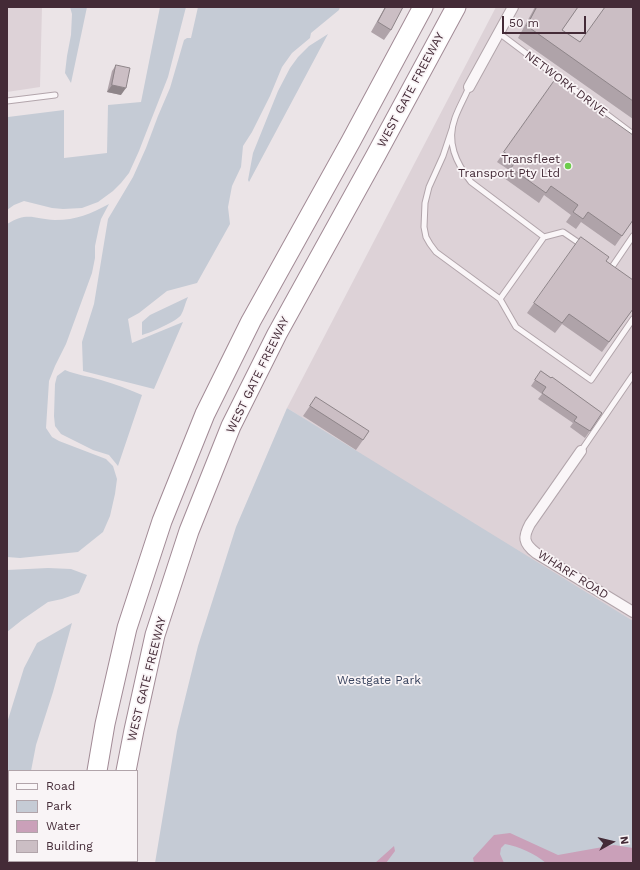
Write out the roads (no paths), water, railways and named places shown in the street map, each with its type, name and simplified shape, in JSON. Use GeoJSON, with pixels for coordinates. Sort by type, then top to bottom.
{"type":"FeatureCollection","features":[{"type":"Feature","properties":{"kind":"highway"},"geometry":{"type":"LineString","coordinates":[[97,770],[105,724],[127,628],[162,521],[205,414],[251,321],[351,141],[423,7]]}},
{"type":"Feature","properties":{"kind":"highway","name":"WEST GATE FREEWAY"},"geometry":{"type":"LineString","coordinates":[[126,770],[155,635],[190,531],[231,426],[277,334],[376,156],[456,7]]}},
{"type":"Feature","properties":{"kind":"street"},"geometry":{"type":"LineString","coordinates":[[470,86],[513,7]]}},
{"type":"Feature","properties":{"kind":"street","name":"WHARF ROAD"},"geometry":{"type":"LineString","coordinates":[[581,451],[530,524],[525,535],[526,541],[528,546],[536,553],[633,612]]}},
{"type":"Feature","properties":{"kind":"lane","name":"NETWORK DRIVE"},"geometry":{"type":"LineString","coordinates":[[499,33],[633,134]]}},
{"type":"Feature","properties":{"kind":"lane"},"geometry":{"type":"LineString","coordinates":[[470,86],[455,118],[430,187],[426,203],[424,228],[426,237],[430,244],[436,252],[500,299],[516,327],[591,380],[633,320]]}},
{"type":"Feature","properties":{"kind":"lane"},"geometry":{"type":"LineString","coordinates":[[7,102],[55,95]]}},
{"type":"Feature","properties":{"kind":"lane"},"geometry":{"type":"LineString","coordinates":[[452,129],[451,140],[453,152],[461,168],[471,182],[544,237]]}},
{"type":"Feature","properties":{"kind":"lane"},"geometry":{"type":"LineString","coordinates":[[500,299],[544,237],[563,232],[588,250]]}},
{"type":"Feature","properties":{"kind":"lane"},"geometry":{"type":"LineString","coordinates":[[612,267],[633,236]]}},
{"type":"Feature","properties":{"kind":"lane"},"geometry":{"type":"LineString","coordinates":[[606,262],[617,270]]}},
{"type":"Feature","properties":{"kind":"lane"},"geometry":{"type":"LineString","coordinates":[[581,451],[633,375]]}},
{"type":"Feature","properties":{"kind":"water"},"geometry":{"type":"Polygon","coordinates":[[[510,833],[558,855],[614,845],[633,848],[633,863],[546,863],[527,851],[505,844],[501,848],[500,854],[504,863],[474,863],[473,858],[494,835],[510,833]]]}},
{"type":"Feature","properties":{"kind":"water"},"geometry":{"type":"Polygon","coordinates":[[[394,846],[395,851],[386,863],[375,863],[394,846]]]}},
{"type":"Feature","properties":{"kind":"place","name":"Transfleet Transport Pty Ltd"},"geometry":{"type":"Point","coordinates":[568,166]}},
{"type":"Feature","properties":{"kind":"park label","name":"Westgate Park"},"geometry":{"type":"Point","coordinates":[379,680]}}]}
